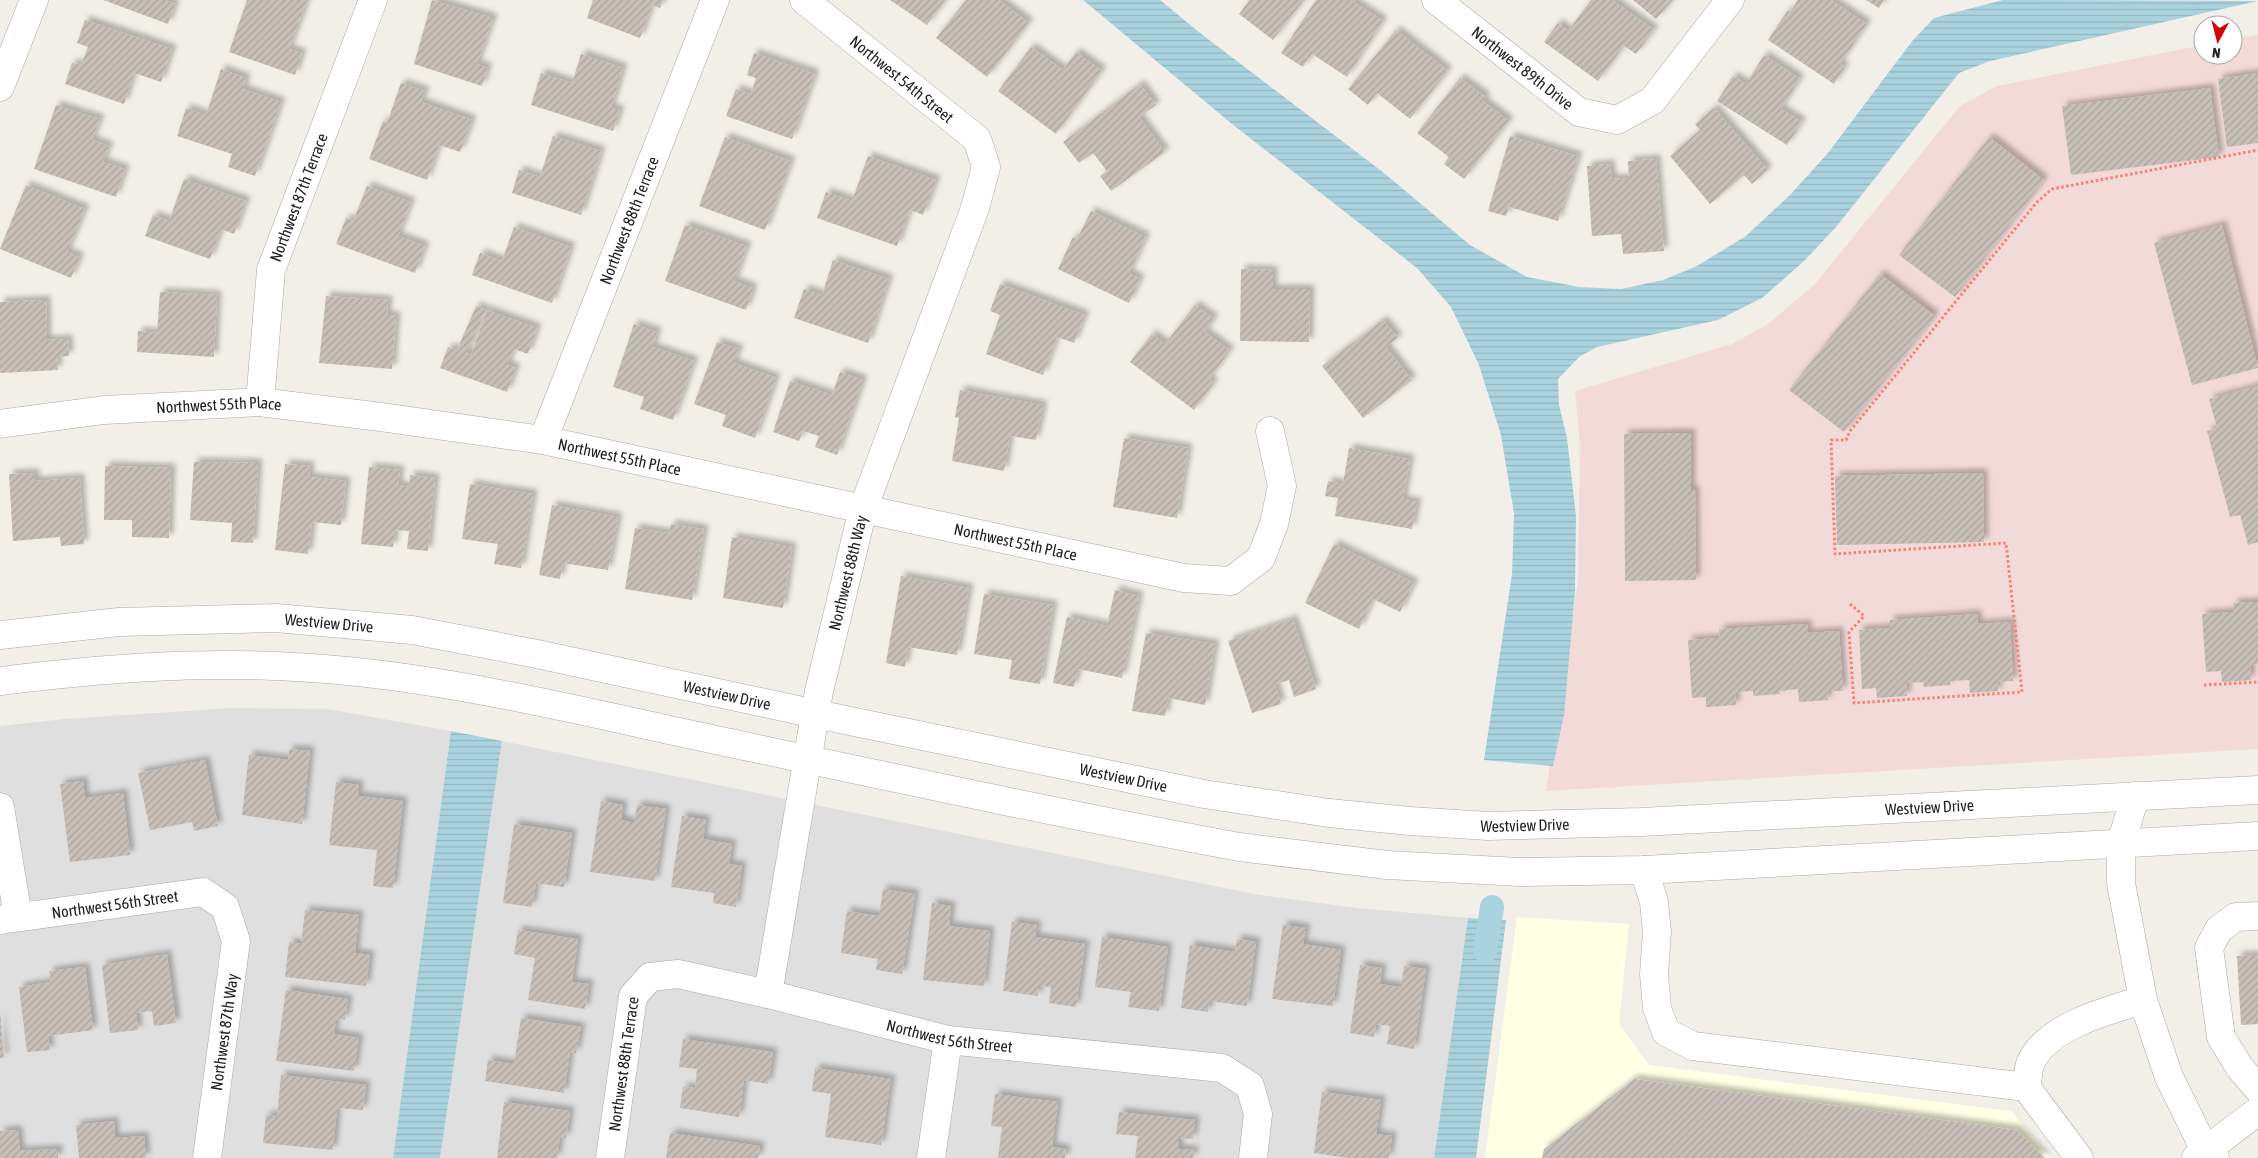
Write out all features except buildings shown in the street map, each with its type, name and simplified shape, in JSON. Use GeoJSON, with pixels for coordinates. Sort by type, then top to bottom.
{"type":"FeatureCollection","features":[{"type":"Feature","properties":{"kind":"street"},"geometry":{"type":"LineString","coordinates":[[0,87],[34,0]]}},
{"type":"Feature","properties":{"kind":"street","name":"Northwest 87th Terrace"},"geometry":{"type":"LineString","coordinates":[[260,402],[271,270],[373,0]]}},
{"type":"Feature","properties":{"kind":"street","name":"Northwest 88th Terrace"},"geometry":{"type":"LineString","coordinates":[[543,440],[715,0]]}},
{"type":"Feature","properties":{"kind":"street","name":"Northwest 54th Street"},"geometry":{"type":"LineString","coordinates":[[804,0],[977,139],[986,167]]}},
{"type":"Feature","properties":{"kind":"street","name":"Northwest 89th Drive"},"geometry":{"type":"LineString","coordinates":[[1436,0],[1579,112],[1617,120],[1652,100],[1730,0]]}},
{"type":"Feature","properties":{"kind":"street","name":"Northwest 88th Way"},"geometry":{"type":"LineString","coordinates":[[768,994],[819,691],[863,509],[975,208],[986,167]]}},
{"type":"Feature","properties":{"kind":"street","name":"Northwest 55th Place"},"geometry":{"type":"LineString","coordinates":[[0,424],[104,410],[260,402],[543,440],[1184,578],[1231,581],[1261,558],[1274,524],[1282,486],[1270,431]]}},
{"type":"Feature","properties":{"kind":"street","name":"Westview Drive"},"geometry":{"type":"LineString","coordinates":[[0,635],[119,622],[276,618],[412,630],[537,654],[1204,794],[1319,812],[1410,821],[1488,826],[1641,822],[2258,790]]}},
{"type":"Feature","properties":{"kind":"street"},"geometry":{"type":"LineString","coordinates":[[0,681],[72,672],[228,665],[298,667],[383,675],[593,714],[1173,835],[1314,858],[1387,865],[1520,872],[1644,870],[2258,836]]}},
{"type":"Feature","properties":{"kind":"street"},"geometry":{"type":"LineString","coordinates":[[2135,796],[2121,844],[2121,883],[2143,1000],[2169,1077],[2207,1155],[2258,1111]]}},
{"type":"Feature","properties":{"kind":"street"},"geometry":{"type":"LineString","coordinates":[[2099,798],[2121,844]]}},
{"type":"Feature","properties":{"kind":"street"},"geometry":{"type":"LineString","coordinates":[[0,807],[9,918]]}},
{"type":"Feature","properties":{"kind":"street"},"geometry":{"type":"LineString","coordinates":[[1644,870],[1654,902],[1657,932],[1654,974],[1657,1008],[1666,1032],[1693,1046],[2026,1087],[2079,1158]]}},
{"type":"Feature","properties":{"kind":"street","name":"Northwest 56th Street"},"geometry":{"type":"LineString","coordinates":[[9,918],[203,892],[225,907]]}},
{"type":"Feature","properties":{"kind":"street","name":"Northwest 87th Way"},"geometry":{"type":"LineString","coordinates":[[207,1158],[236,941],[225,907]]}},
{"type":"Feature","properties":{"kind":"street"},"geometry":{"type":"LineString","coordinates":[[2258,916],[2236,917],[2219,928],[2209,948],[2221,1037],[2240,1068],[2258,1089]]}},
{"type":"Feature","properties":{"kind":"street","name":"Northwest 56th Street"},"geometry":{"type":"LineString","coordinates":[[650,977],[678,974],[768,994],[948,1040],[1222,1068],[1250,1086],[1258,1114],[1252,1158]]}},
{"type":"Feature","properties":{"kind":"street","name":"Northwest 88th Terrace"},"geometry":{"type":"LineString","coordinates":[[610,1158],[633,996],[650,977]]}},
{"type":"Feature","properties":{"kind":"street"},"geometry":{"type":"LineString","coordinates":[[2026,1087],[2030,1064],[2048,1040],[2074,1023],[2143,1000]]}},
{"type":"Feature","properties":{"kind":"street"},"geometry":{"type":"LineString","coordinates":[[931,1158],[948,1040]]}},
{"type":"Feature","properties":{"kind":"path"},"geometry":{"type":"LineString","coordinates":[[1850,604],[1864,616],[1849,632],[1854,703],[2022,692],[2006,543],[1835,554],[1831,440],[1846,440],[1850,430],[2037,202],[2052,189],[2258,150]]}},
{"type":"Feature","properties":{"kind":"path"},"geometry":{"type":"LineString","coordinates":[[2204,685],[2258,682]]}},
{"type":"Feature","properties":{"kind":"shaded area"},"geometry":{"type":"Polygon","coordinates":[[[2258,35],[2258,749],[1546,791],[1578,580],[1580,444],[1575,391],[1732,344],[1768,324],[1814,285],[1960,106],[1997,86],[2193,47],[2193,65],[2243,65],[2243,37],[2258,35]]]}},
{"type":"Feature","properties":{"kind":"shaded area"},"geometry":{"type":"Polygon","coordinates":[[[232,708],[327,709],[451,731],[393,1158],[0,1158],[0,726],[65,719],[232,708]]]}},
{"type":"Feature","properties":{"kind":"shaded area"},"geometry":{"type":"Polygon","coordinates":[[[502,741],[1254,894],[1357,908],[1468,918],[1434,1158],[440,1158],[502,741]]]}},
{"type":"Feature","properties":{"kind":"shaded area"},"geometry":{"type":"Polygon","coordinates":[[[1517,917],[1629,924],[1619,1024],[1649,1065],[2011,1111],[2051,1158],[1485,1158],[1517,917]]]}},
{"type":"Feature","properties":{"kind":"water"},"geometry":{"type":"Polygon","coordinates":[[[1083,0],[1160,0],[1200,33],[1384,173],[1470,245],[1527,277],[1579,287],[1621,289],[1663,280],[1697,266],[1746,236],[1790,195],[1828,153],[1913,40],[1934,18],[2003,0],[2258,1],[1990,61],[1959,73],[1836,227],[1804,261],[1762,298],[1718,320],[1597,347],[1579,357],[1558,379],[1559,405],[1567,438],[1576,516],[1575,591],[1564,715],[1553,766],[1484,760],[1512,574],[1514,513],[1501,435],[1479,365],[1451,307],[1417,268],[1232,124],[1083,0]]]}},
{"type":"Feature","properties":{"kind":"water"},"geometry":{"type":"Polygon","coordinates":[[[451,731],[502,741],[440,1158],[393,1158],[451,731]]]}},
{"type":"Feature","properties":{"kind":"water"},"geometry":{"type":"Polygon","coordinates":[[[1468,918],[1506,920],[1476,1158],[1434,1158],[1468,918]]]}},
{"type":"Feature","properties":{"kind":"waterway"},"geometry":{"type":"LineString","coordinates":[[1485,951],[1492,907]]}}]}
